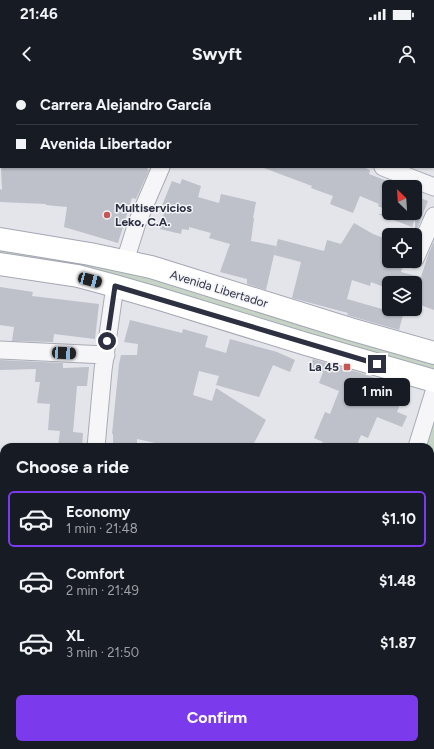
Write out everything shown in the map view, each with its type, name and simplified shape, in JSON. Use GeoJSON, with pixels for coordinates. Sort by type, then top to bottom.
{"type":"FeatureCollection","features":[{"type":"Feature","properties":{"kind":"main road","name":"Avenida Libertador"},"geometry":{"type":"LineString","coordinates":[[0,240],[49,246],[125,261],[350,330],[434,353]]}},
{"type":"Feature","properties":{"kind":"main road"},"geometry":{"type":"LineString","coordinates":[[0,264],[78,276],[434,381]]}},
{"type":"Feature","properties":{"kind":"street"},"geometry":{"type":"LineString","coordinates":[[125,261],[137,223],[161,168]]}},
{"type":"Feature","properties":{"kind":"street"},"geometry":{"type":"LineString","coordinates":[[385,168],[434,186]]}},
{"type":"Feature","properties":{"kind":"street"},"geometry":{"type":"LineString","coordinates":[[422,244],[434,216]]}},
{"type":"Feature","properties":{"kind":"street"},"geometry":{"type":"LineString","coordinates":[[96,443],[115,286]]}},
{"type":"Feature","properties":{"kind":"street"},"geometry":{"type":"LineString","coordinates":[[0,350],[106,355]]}},
{"type":"Feature","properties":{"kind":"street"},"geometry":{"type":"LineString","coordinates":[[418,443],[434,392]]}},
{"type":"Feature","properties":{"kind":"green space"},"geometry":{"type":"Polygon","coordinates":[[[0,239],[434,353],[434,381],[0,264],[0,239]]]}},
{"type":"Feature","properties":{"kind":"green space"},"geometry":{"type":"Polygon","coordinates":[[[434,392],[434,443],[418,443],[434,392]]]}},
{"type":"Feature","properties":{"kind":"building"},"geometry":{"type":"Polygon","coordinates":[[[1,168],[148,168],[147,169],[149,170],[136,199],[132,198],[118,243],[64,227],[67,207],[46,204],[0,202],[0,189],[2,190],[1,168]]]}},
{"type":"Feature","properties":{"kind":"building"},"geometry":{"type":"Polygon","coordinates":[[[264,168],[365,168],[370,170],[369,174],[384,180],[382,180],[382,208],[378,206],[379,204],[360,196],[353,213],[330,204],[333,196],[311,188],[312,186],[264,168]]]}},
{"type":"Feature","properties":{"kind":"building"},"geometry":{"type":"Polygon","coordinates":[[[182,179],[201,186],[198,197],[219,203],[221,194],[256,202],[251,241],[276,246],[266,290],[247,284],[247,279],[220,272],[230,244],[209,238],[211,233],[189,227],[189,230],[182,229],[181,234],[160,229],[165,209],[161,208],[172,181],[180,184],[182,179]]]}},
{"type":"Feature","properties":{"kind":"building"},"geometry":{"type":"Polygon","coordinates":[[[422,199],[428,201],[422,216],[422,199]]]}},
{"type":"Feature","properties":{"kind":"building"},"geometry":{"type":"Polygon","coordinates":[[[394,220],[415,220],[412,227],[394,220]]]}},
{"type":"Feature","properties":{"kind":"building"},"geometry":{"type":"Polygon","coordinates":[[[415,220],[421,220],[418,228],[415,228],[415,220]]]}},
{"type":"Feature","properties":{"kind":"building"},"geometry":{"type":"Polygon","coordinates":[[[354,223],[382,237],[382,268],[402,268],[401,272],[417,276],[382,276],[382,286],[371,282],[370,286],[352,280],[347,299],[382,309],[382,316],[403,316],[399,330],[347,315],[348,313],[292,298],[301,262],[274,255],[278,239],[324,251],[327,240],[341,244],[354,223]]]}},
{"type":"Feature","properties":{"kind":"building"},"geometry":{"type":"Polygon","coordinates":[[[433,243],[434,243],[434,310],[422,306],[421,276],[433,243]]]}},
{"type":"Feature","properties":{"kind":"building"},"geometry":{"type":"Polygon","coordinates":[[[0,287],[33,292],[32,296],[99,304],[95,339],[54,334],[53,342],[12,341],[14,327],[0,325],[0,287]]]}},
{"type":"Feature","properties":{"kind":"building"},"geometry":{"type":"Polygon","coordinates":[[[130,320],[182,333],[183,329],[208,336],[205,347],[226,353],[230,339],[277,352],[295,360],[290,372],[273,365],[259,397],[216,385],[219,376],[199,371],[193,395],[212,401],[216,388],[266,420],[254,443],[156,443],[137,439],[137,443],[113,443],[112,434],[121,355],[137,355],[138,344],[124,342],[130,320]]]}},
{"type":"Feature","properties":{"kind":"building"},"geometry":{"type":"Polygon","coordinates":[[[313,359],[364,374],[406,389],[397,412],[407,416],[402,427],[377,417],[368,438],[361,435],[358,443],[323,443],[314,438],[325,412],[330,414],[339,391],[319,383],[323,372],[310,368],[313,359]]]}},
{"type":"Feature","properties":{"kind":"building"},"geometry":{"type":"Polygon","coordinates":[[[0,360],[63,363],[63,368],[89,367],[87,386],[77,386],[73,432],[83,433],[82,443],[58,443],[60,431],[48,430],[50,404],[37,403],[40,382],[35,382],[36,369],[0,370],[0,360]]]}},
{"type":"Feature","properties":{"kind":"place","name":"Multiservicios Leko, C.A."},"geometry":{"type":"Point","coordinates":[107,215]}},
{"type":"Feature","properties":{"kind":"place","name":"La 45"},"geometry":{"type":"Point","coordinates":[347,367]}},
{"type":"Feature","properties":{"kind":"route"},"geometry":{"type":"LineString","coordinates":[[107,341],[115,286],[377,364]]}}]}
